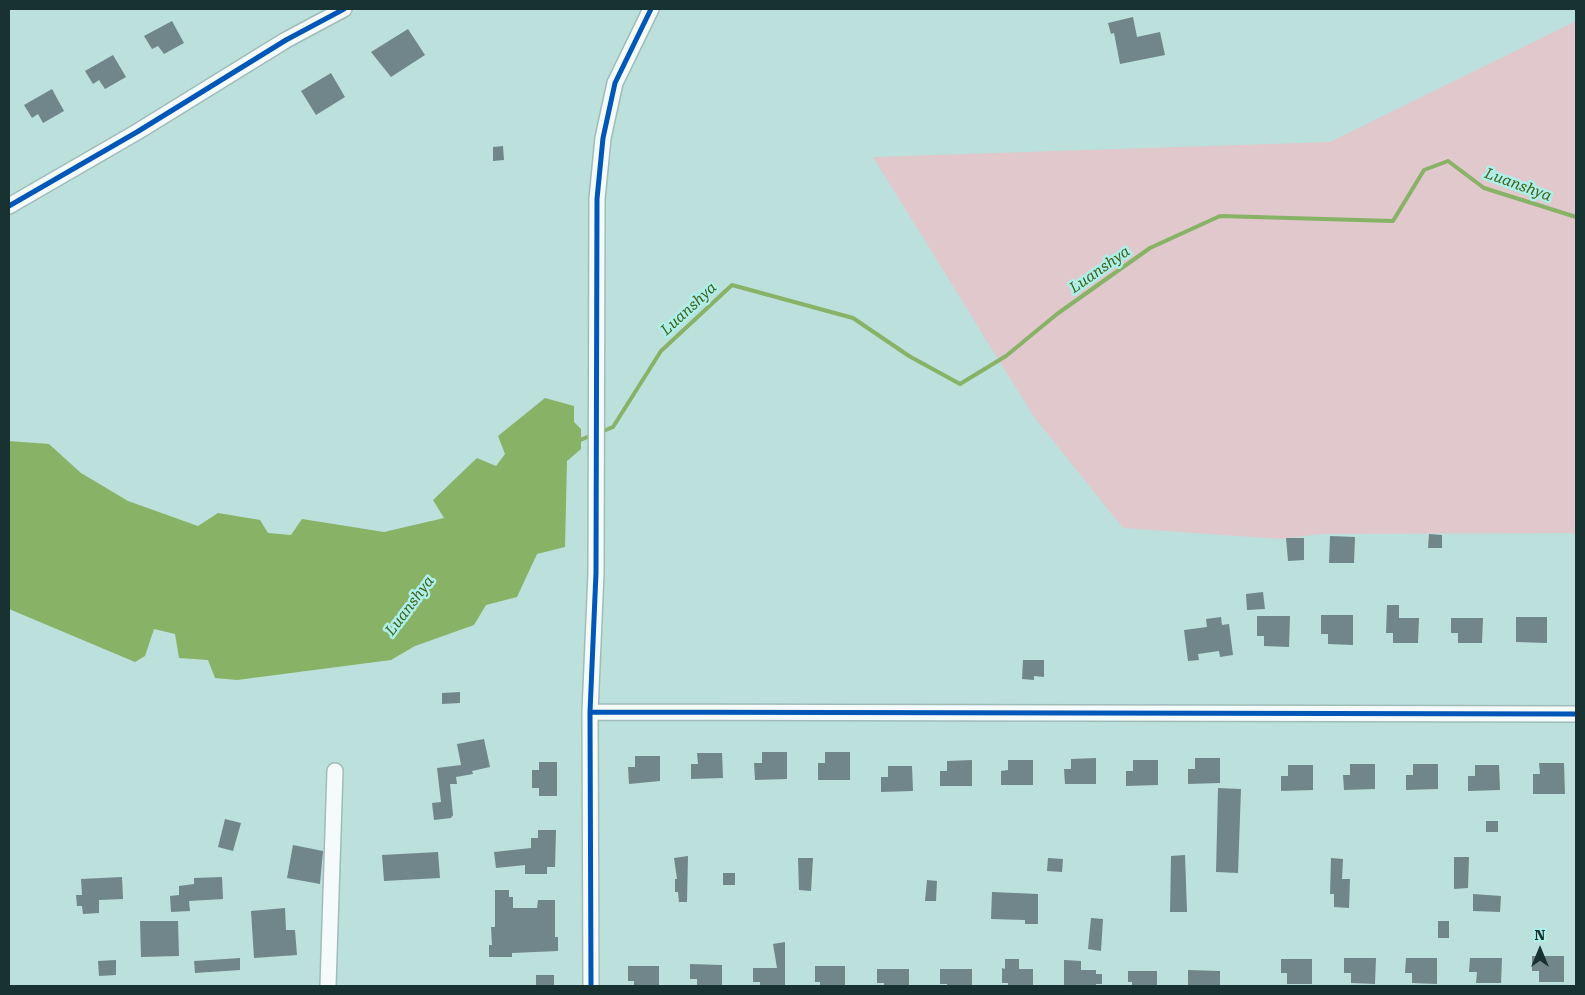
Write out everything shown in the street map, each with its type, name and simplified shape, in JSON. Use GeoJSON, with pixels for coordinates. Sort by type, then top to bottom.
{"type":"FeatureCollection","features":[{"type":"Feature","properties":{"kind":"street"},"geometry":{"type":"LineString","coordinates":[[9,206],[137,132],[286,40],[344,9]]}},
{"type":"Feature","properties":{"kind":"street"},"geometry":{"type":"LineString","coordinates":[[591,986],[590,712],[596,573],[597,199],[603,138],[615,83],[651,9]]}},
{"type":"Feature","properties":{"kind":"street"},"geometry":{"type":"LineString","coordinates":[[590,712],[1576,714]]}},
{"type":"Feature","properties":{"kind":"street"},"geometry":{"type":"LineString","coordinates":[[328,986],[334,772]]}},
{"type":"Feature","properties":{"kind":"shaded area"},"geometry":{"type":"Polygon","coordinates":[[[1576,21],[1576,533],[1321,534],[1281,539],[1123,528],[1034,417],[873,157],[1330,142],[1576,21]]]}},
{"type":"Feature","properties":{"kind":"water"},"geometry":{"type":"Polygon","coordinates":[[[545,398],[574,406],[574,422],[581,429],[581,449],[567,461],[565,547],[537,554],[517,597],[486,605],[474,625],[415,646],[391,660],[237,680],[215,678],[208,660],[179,658],[175,634],[154,629],[145,656],[135,662],[9,609],[9,441],[49,444],[81,473],[128,501],[198,526],[218,513],[260,520],[268,533],[291,535],[302,519],[384,532],[444,518],[433,500],[477,458],[496,466],[505,454],[498,436],[545,398]]]}},
{"type":"Feature","properties":{"kind":"building"},"geometry":{"type":"Polygon","coordinates":[[[1133,17],[1137,37],[1160,32],[1165,55],[1120,64],[1114,33],[1111,34],[1108,23],[1133,17]]]}},
{"type":"Feature","properties":{"kind":"building"},"geometry":{"type":"Polygon","coordinates":[[[172,21],[184,43],[164,54],[158,46],[152,49],[144,36],[172,21]]]}},
{"type":"Feature","properties":{"kind":"building"},"geometry":{"type":"Polygon","coordinates":[[[408,29],[425,55],[391,77],[371,52],[408,29]]]}},
{"type":"Feature","properties":{"kind":"building"},"geometry":{"type":"Polygon","coordinates":[[[113,55],[126,77],[105,89],[99,80],[93,84],[85,71],[113,55]]]}},
{"type":"Feature","properties":{"kind":"building"},"geometry":{"type":"Polygon","coordinates":[[[331,73],[345,97],[316,115],[301,91],[331,73]]]}},
{"type":"Feature","properties":{"kind":"building"},"geometry":{"type":"Polygon","coordinates":[[[52,89],[64,111],[43,123],[38,114],[32,118],[24,105],[52,89]]]}},
{"type":"Feature","properties":{"kind":"building"},"geometry":{"type":"Polygon","coordinates":[[[503,146],[504,160],[493,161],[493,147],[503,146]]]}},
{"type":"Feature","properties":{"kind":"building"},"geometry":{"type":"Polygon","coordinates":[[[1429,534],[1442,535],[1442,548],[1428,548],[1429,534]]]}},
{"type":"Feature","properties":{"kind":"building"},"geometry":{"type":"Polygon","coordinates":[[[1330,536],[1355,537],[1354,563],[1329,563],[1330,536]]]}},
{"type":"Feature","properties":{"kind":"building"},"geometry":{"type":"Polygon","coordinates":[[[1286,538],[1304,538],[1304,560],[1288,561],[1286,538]]]}},
{"type":"Feature","properties":{"kind":"building"},"geometry":{"type":"Polygon","coordinates":[[[1263,592],[1265,609],[1247,610],[1246,594],[1263,592]]]}},
{"type":"Feature","properties":{"kind":"building"},"geometry":{"type":"Polygon","coordinates":[[[1387,605],[1399,605],[1399,618],[1419,618],[1418,643],[1393,643],[1393,633],[1386,633],[1387,605]]]}},
{"type":"Feature","properties":{"kind":"building"},"geometry":{"type":"Polygon","coordinates":[[[1321,615],[1353,615],[1353,645],[1328,644],[1328,634],[1321,634],[1321,615]]]}},
{"type":"Feature","properties":{"kind":"building"},"geometry":{"type":"Polygon","coordinates":[[[1257,616],[1290,616],[1289,647],[1264,646],[1264,636],[1257,636],[1257,616]]]}},
{"type":"Feature","properties":{"kind":"building"},"geometry":{"type":"Polygon","coordinates":[[[1221,617],[1222,625],[1229,624],[1233,655],[1220,657],[1219,651],[1198,654],[1199,660],[1188,661],[1184,630],[1207,627],[1206,619],[1221,617]]]}},
{"type":"Feature","properties":{"kind":"building"},"geometry":{"type":"Polygon","coordinates":[[[1516,617],[1547,617],[1547,643],[1516,642],[1516,617]]]}},
{"type":"Feature","properties":{"kind":"building"},"geometry":{"type":"Polygon","coordinates":[[[1451,618],[1483,618],[1482,643],[1458,643],[1458,633],[1451,633],[1451,618]]]}},
{"type":"Feature","properties":{"kind":"building"},"geometry":{"type":"Polygon","coordinates":[[[1023,660],[1044,660],[1044,677],[1034,676],[1034,680],[1022,679],[1023,660]]]}},
{"type":"Feature","properties":{"kind":"building"},"geometry":{"type":"Polygon","coordinates":[[[460,692],[460,703],[442,704],[442,693],[460,692]]]}},
{"type":"Feature","properties":{"kind":"building"},"geometry":{"type":"Polygon","coordinates":[[[484,739],[490,767],[472,771],[473,774],[456,777],[457,784],[450,784],[453,815],[451,818],[434,820],[432,803],[441,802],[437,768],[461,765],[457,744],[484,739]]]}},
{"type":"Feature","properties":{"kind":"building"},"geometry":{"type":"Polygon","coordinates":[[[762,752],[787,752],[787,779],[755,780],[754,763],[762,763],[762,752]]]}},
{"type":"Feature","properties":{"kind":"building"},"geometry":{"type":"Polygon","coordinates":[[[825,752],[850,752],[850,780],[818,780],[818,763],[825,763],[825,752]]]}},
{"type":"Feature","properties":{"kind":"building"},"geometry":{"type":"Polygon","coordinates":[[[697,753],[722,753],[723,778],[691,779],[691,764],[698,764],[697,753]]]}},
{"type":"Feature","properties":{"kind":"building"},"geometry":{"type":"Polygon","coordinates":[[[635,756],[660,756],[660,781],[629,784],[628,767],[635,767],[635,756]]]}},
{"type":"Feature","properties":{"kind":"building"},"geometry":{"type":"Polygon","coordinates":[[[1096,758],[1096,784],[1065,784],[1064,769],[1071,769],[1071,759],[1096,758]]]}},
{"type":"Feature","properties":{"kind":"building"},"geometry":{"type":"Polygon","coordinates":[[[1195,758],[1220,758],[1220,783],[1188,784],[1188,769],[1195,769],[1195,758]]]}},
{"type":"Feature","properties":{"kind":"building"},"geometry":{"type":"Polygon","coordinates":[[[972,760],[972,786],[940,786],[940,771],[947,771],[947,761],[972,760]]]}},
{"type":"Feature","properties":{"kind":"building"},"geometry":{"type":"Polygon","coordinates":[[[1008,760],[1033,760],[1033,785],[1001,785],[1001,771],[1008,770],[1008,760]]]}},
{"type":"Feature","properties":{"kind":"building"},"geometry":{"type":"Polygon","coordinates":[[[1133,760],[1158,760],[1158,785],[1126,786],[1126,771],[1133,771],[1133,760]]]}},
{"type":"Feature","properties":{"kind":"building"},"geometry":{"type":"Polygon","coordinates":[[[539,762],[557,762],[557,796],[539,796],[539,788],[532,788],[532,770],[539,770],[539,762]]]}},
{"type":"Feature","properties":{"kind":"building"},"geometry":{"type":"Polygon","coordinates":[[[1539,763],[1564,763],[1565,794],[1533,794],[1533,774],[1540,774],[1539,763]]]}},
{"type":"Feature","properties":{"kind":"building"},"geometry":{"type":"Polygon","coordinates":[[[1350,764],[1375,764],[1375,789],[1344,790],[1343,775],[1350,775],[1350,764]]]}},
{"type":"Feature","properties":{"kind":"building"},"geometry":{"type":"Polygon","coordinates":[[[1413,764],[1438,764],[1438,789],[1406,790],[1406,775],[1413,775],[1413,764]]]}},
{"type":"Feature","properties":{"kind":"building"},"geometry":{"type":"Polygon","coordinates":[[[1288,765],[1313,765],[1313,790],[1281,791],[1281,776],[1288,776],[1288,765]]]}},
{"type":"Feature","properties":{"kind":"building"},"geometry":{"type":"Polygon","coordinates":[[[1475,765],[1499,765],[1500,790],[1468,791],[1468,776],[1475,776],[1475,765]]]}},
{"type":"Feature","properties":{"kind":"building"},"geometry":{"type":"Polygon","coordinates":[[[888,766],[912,766],[913,791],[881,792],[881,777],[888,777],[888,766]]]}},
{"type":"Feature","properties":{"kind":"building"},"geometry":{"type":"Polygon","coordinates":[[[1218,788],[1241,789],[1238,873],[1216,872],[1218,788]]]}},
{"type":"Feature","properties":{"kind":"building"},"geometry":{"type":"Polygon","coordinates":[[[225,819],[241,823],[233,851],[218,847],[225,819]]]}},
{"type":"Feature","properties":{"kind":"building"},"geometry":{"type":"Polygon","coordinates":[[[1486,821],[1498,821],[1498,832],[1486,832],[1486,821]]]}},
{"type":"Feature","properties":{"kind":"building"},"geometry":{"type":"Polygon","coordinates":[[[538,830],[556,830],[555,867],[547,867],[547,874],[525,874],[525,865],[496,868],[494,852],[531,848],[531,838],[538,838],[538,830]]]}},
{"type":"Feature","properties":{"kind":"building"},"geometry":{"type":"Polygon","coordinates":[[[293,845],[323,851],[320,884],[287,878],[293,845]]]}},
{"type":"Feature","properties":{"kind":"building"},"geometry":{"type":"Polygon","coordinates":[[[438,852],[440,878],[384,881],[382,855],[438,852]]]}},
{"type":"Feature","properties":{"kind":"building"},"geometry":{"type":"Polygon","coordinates":[[[1185,855],[1187,912],[1170,912],[1171,856],[1185,855]]]}},
{"type":"Feature","properties":{"kind":"building"},"geometry":{"type":"Polygon","coordinates":[[[688,856],[687,902],[679,902],[678,892],[675,892],[675,879],[677,879],[674,858],[688,856]]]}},
{"type":"Feature","properties":{"kind":"building"},"geometry":{"type":"Polygon","coordinates":[[[1454,857],[1469,857],[1468,888],[1454,889],[1454,857]]]}},
{"type":"Feature","properties":{"kind":"building"},"geometry":{"type":"Polygon","coordinates":[[[798,858],[813,858],[811,891],[799,890],[798,858]]]}},
{"type":"Feature","properties":{"kind":"building"},"geometry":{"type":"Polygon","coordinates":[[[1048,858],[1063,859],[1062,872],[1047,871],[1048,858]]]}},
{"type":"Feature","properties":{"kind":"building"},"geometry":{"type":"Polygon","coordinates":[[[1331,858],[1343,859],[1342,879],[1350,879],[1349,908],[1334,907],[1334,894],[1330,894],[1331,858]]]}},
{"type":"Feature","properties":{"kind":"building"},"geometry":{"type":"Polygon","coordinates":[[[723,873],[735,873],[735,885],[723,885],[723,873]]]}},
{"type":"Feature","properties":{"kind":"building"},"geometry":{"type":"Polygon","coordinates":[[[122,877],[123,899],[99,900],[99,913],[83,914],[82,906],[77,906],[76,895],[82,895],[81,879],[122,877]]]}},
{"type":"Feature","properties":{"kind":"building"},"geometry":{"type":"Polygon","coordinates":[[[222,877],[223,899],[189,901],[190,911],[171,912],[170,896],[179,895],[179,886],[194,884],[194,878],[222,877]]]}},
{"type":"Feature","properties":{"kind":"building"},"geometry":{"type":"Polygon","coordinates":[[[927,880],[937,881],[936,901],[925,901],[927,880]]]}},
{"type":"Feature","properties":{"kind":"building"},"geometry":{"type":"Polygon","coordinates":[[[495,890],[509,890],[509,897],[513,897],[513,908],[537,908],[538,900],[555,900],[555,937],[558,937],[558,951],[512,953],[512,957],[489,957],[489,945],[492,945],[491,927],[495,927],[495,890]]]}},
{"type":"Feature","properties":{"kind":"building"},"geometry":{"type":"Polygon","coordinates":[[[992,892],[1038,894],[1038,924],[1025,924],[1025,920],[991,919],[992,892]]]}},
{"type":"Feature","properties":{"kind":"building"},"geometry":{"type":"Polygon","coordinates":[[[1473,894],[1501,896],[1500,912],[1473,911],[1473,894]]]}},
{"type":"Feature","properties":{"kind":"building"},"geometry":{"type":"Polygon","coordinates":[[[285,908],[286,930],[295,930],[297,955],[254,958],[251,911],[285,908]]]}},
{"type":"Feature","properties":{"kind":"building"},"geometry":{"type":"Polygon","coordinates":[[[1091,918],[1103,919],[1101,951],[1088,949],[1091,918]]]}},
{"type":"Feature","properties":{"kind":"building"},"geometry":{"type":"Polygon","coordinates":[[[140,921],[178,921],[179,956],[141,957],[140,921]]]}},
{"type":"Feature","properties":{"kind":"building"},"geometry":{"type":"Polygon","coordinates":[[[1438,921],[1449,921],[1449,938],[1438,938],[1438,921]]]}},
{"type":"Feature","properties":{"kind":"building"},"geometry":{"type":"Polygon","coordinates":[[[785,942],[785,986],[760,986],[760,982],[753,982],[753,968],[777,968],[773,944],[785,942]]]}},
{"type":"Feature","properties":{"kind":"building"},"geometry":{"type":"Polygon","coordinates":[[[1532,956],[1564,956],[1564,982],[1539,982],[1539,971],[1532,971],[1532,956]]]}},
{"type":"Feature","properties":{"kind":"building"},"geometry":{"type":"Polygon","coordinates":[[[240,958],[240,970],[195,973],[194,961],[240,958]]]}},
{"type":"Feature","properties":{"kind":"building"},"geometry":{"type":"Polygon","coordinates":[[[1344,958],[1376,958],[1375,984],[1351,983],[1351,973],[1344,973],[1344,958]]]}},
{"type":"Feature","properties":{"kind":"building"},"geometry":{"type":"Polygon","coordinates":[[[1406,958],[1437,958],[1437,984],[1412,983],[1412,973],[1405,973],[1406,958]]]}},
{"type":"Feature","properties":{"kind":"building"},"geometry":{"type":"Polygon","coordinates":[[[1470,958],[1502,958],[1501,983],[1476,983],[1477,972],[1469,972],[1470,958]]]}},
{"type":"Feature","properties":{"kind":"building"},"geometry":{"type":"Polygon","coordinates":[[[1005,959],[1019,959],[1019,969],[1033,969],[1033,986],[1008,986],[1008,983],[1002,983],[1002,968],[1005,969],[1005,959]]]}},
{"type":"Feature","properties":{"kind":"building"},"geometry":{"type":"Polygon","coordinates":[[[1281,959],[1312,959],[1312,984],[1287,984],[1287,973],[1281,973],[1281,959]]]}},
{"type":"Feature","properties":{"kind":"building"},"geometry":{"type":"Polygon","coordinates":[[[116,960],[116,975],[99,976],[98,961],[116,960]]]}},
{"type":"Feature","properties":{"kind":"building"},"geometry":{"type":"Polygon","coordinates":[[[1064,960],[1081,961],[1081,970],[1096,970],[1096,974],[1102,974],[1102,984],[1096,984],[1096,986],[1064,985],[1064,960]]]}},
{"type":"Feature","properties":{"kind":"building"},"geometry":{"type":"Polygon","coordinates":[[[690,964],[722,965],[722,986],[697,986],[697,979],[690,979],[690,964]]]}},
{"type":"Feature","properties":{"kind":"building"},"geometry":{"type":"Polygon","coordinates":[[[628,966],[659,966],[659,986],[634,986],[634,981],[628,981],[628,966]]]}},
{"type":"Feature","properties":{"kind":"building"},"geometry":{"type":"Polygon","coordinates":[[[815,966],[845,966],[845,986],[820,986],[820,982],[815,982],[815,966]]]}},
{"type":"Feature","properties":{"kind":"building"},"geometry":{"type":"Polygon","coordinates":[[[877,969],[909,969],[909,986],[884,986],[884,983],[877,983],[877,969]]]}},
{"type":"Feature","properties":{"kind":"building"},"geometry":{"type":"Polygon","coordinates":[[[940,969],[972,969],[972,986],[947,986],[947,984],[940,984],[940,969]]]}},
{"type":"Feature","properties":{"kind":"building"},"geometry":{"type":"Polygon","coordinates":[[[1188,970],[1220,971],[1220,986],[1188,985],[1188,970]]]}},
{"type":"Feature","properties":{"kind":"building"},"geometry":{"type":"Polygon","coordinates":[[[1128,971],[1157,971],[1157,986],[1132,986],[1132,982],[1128,982],[1128,971]]]}},
{"type":"Feature","properties":{"kind":"building"},"geometry":{"type":"Polygon","coordinates":[[[536,975],[554,975],[554,986],[536,986],[536,975]]]}},
{"type":"Feature","properties":{"kind":"waterway","name":"Luanshya"},"geometry":{"type":"LineString","coordinates":[[601,432],[613,427],[661,351],[732,285],[853,318],[909,356],[960,384],[1006,356],[1057,314],[1150,248],[1220,216],[1393,221],[1424,170],[1448,161],[1484,188],[1576,217]]}},
{"type":"Feature","properties":{"kind":"waterway","name":"Luanshya"},"geometry":{"type":"LineString","coordinates":[[578,441],[592,435]]}},
{"type":"Feature","properties":{"kind":"cycle path"},"geometry":{"type":"LineString","coordinates":[[9,206],[137,132],[286,40],[344,9]]}},
{"type":"Feature","properties":{"kind":"cycle path"},"geometry":{"type":"LineString","coordinates":[[591,986],[590,712],[596,573],[597,199],[603,138],[615,83],[651,9]]}},
{"type":"Feature","properties":{"kind":"cycle path"},"geometry":{"type":"LineString","coordinates":[[590,712],[1576,714]]}}]}
